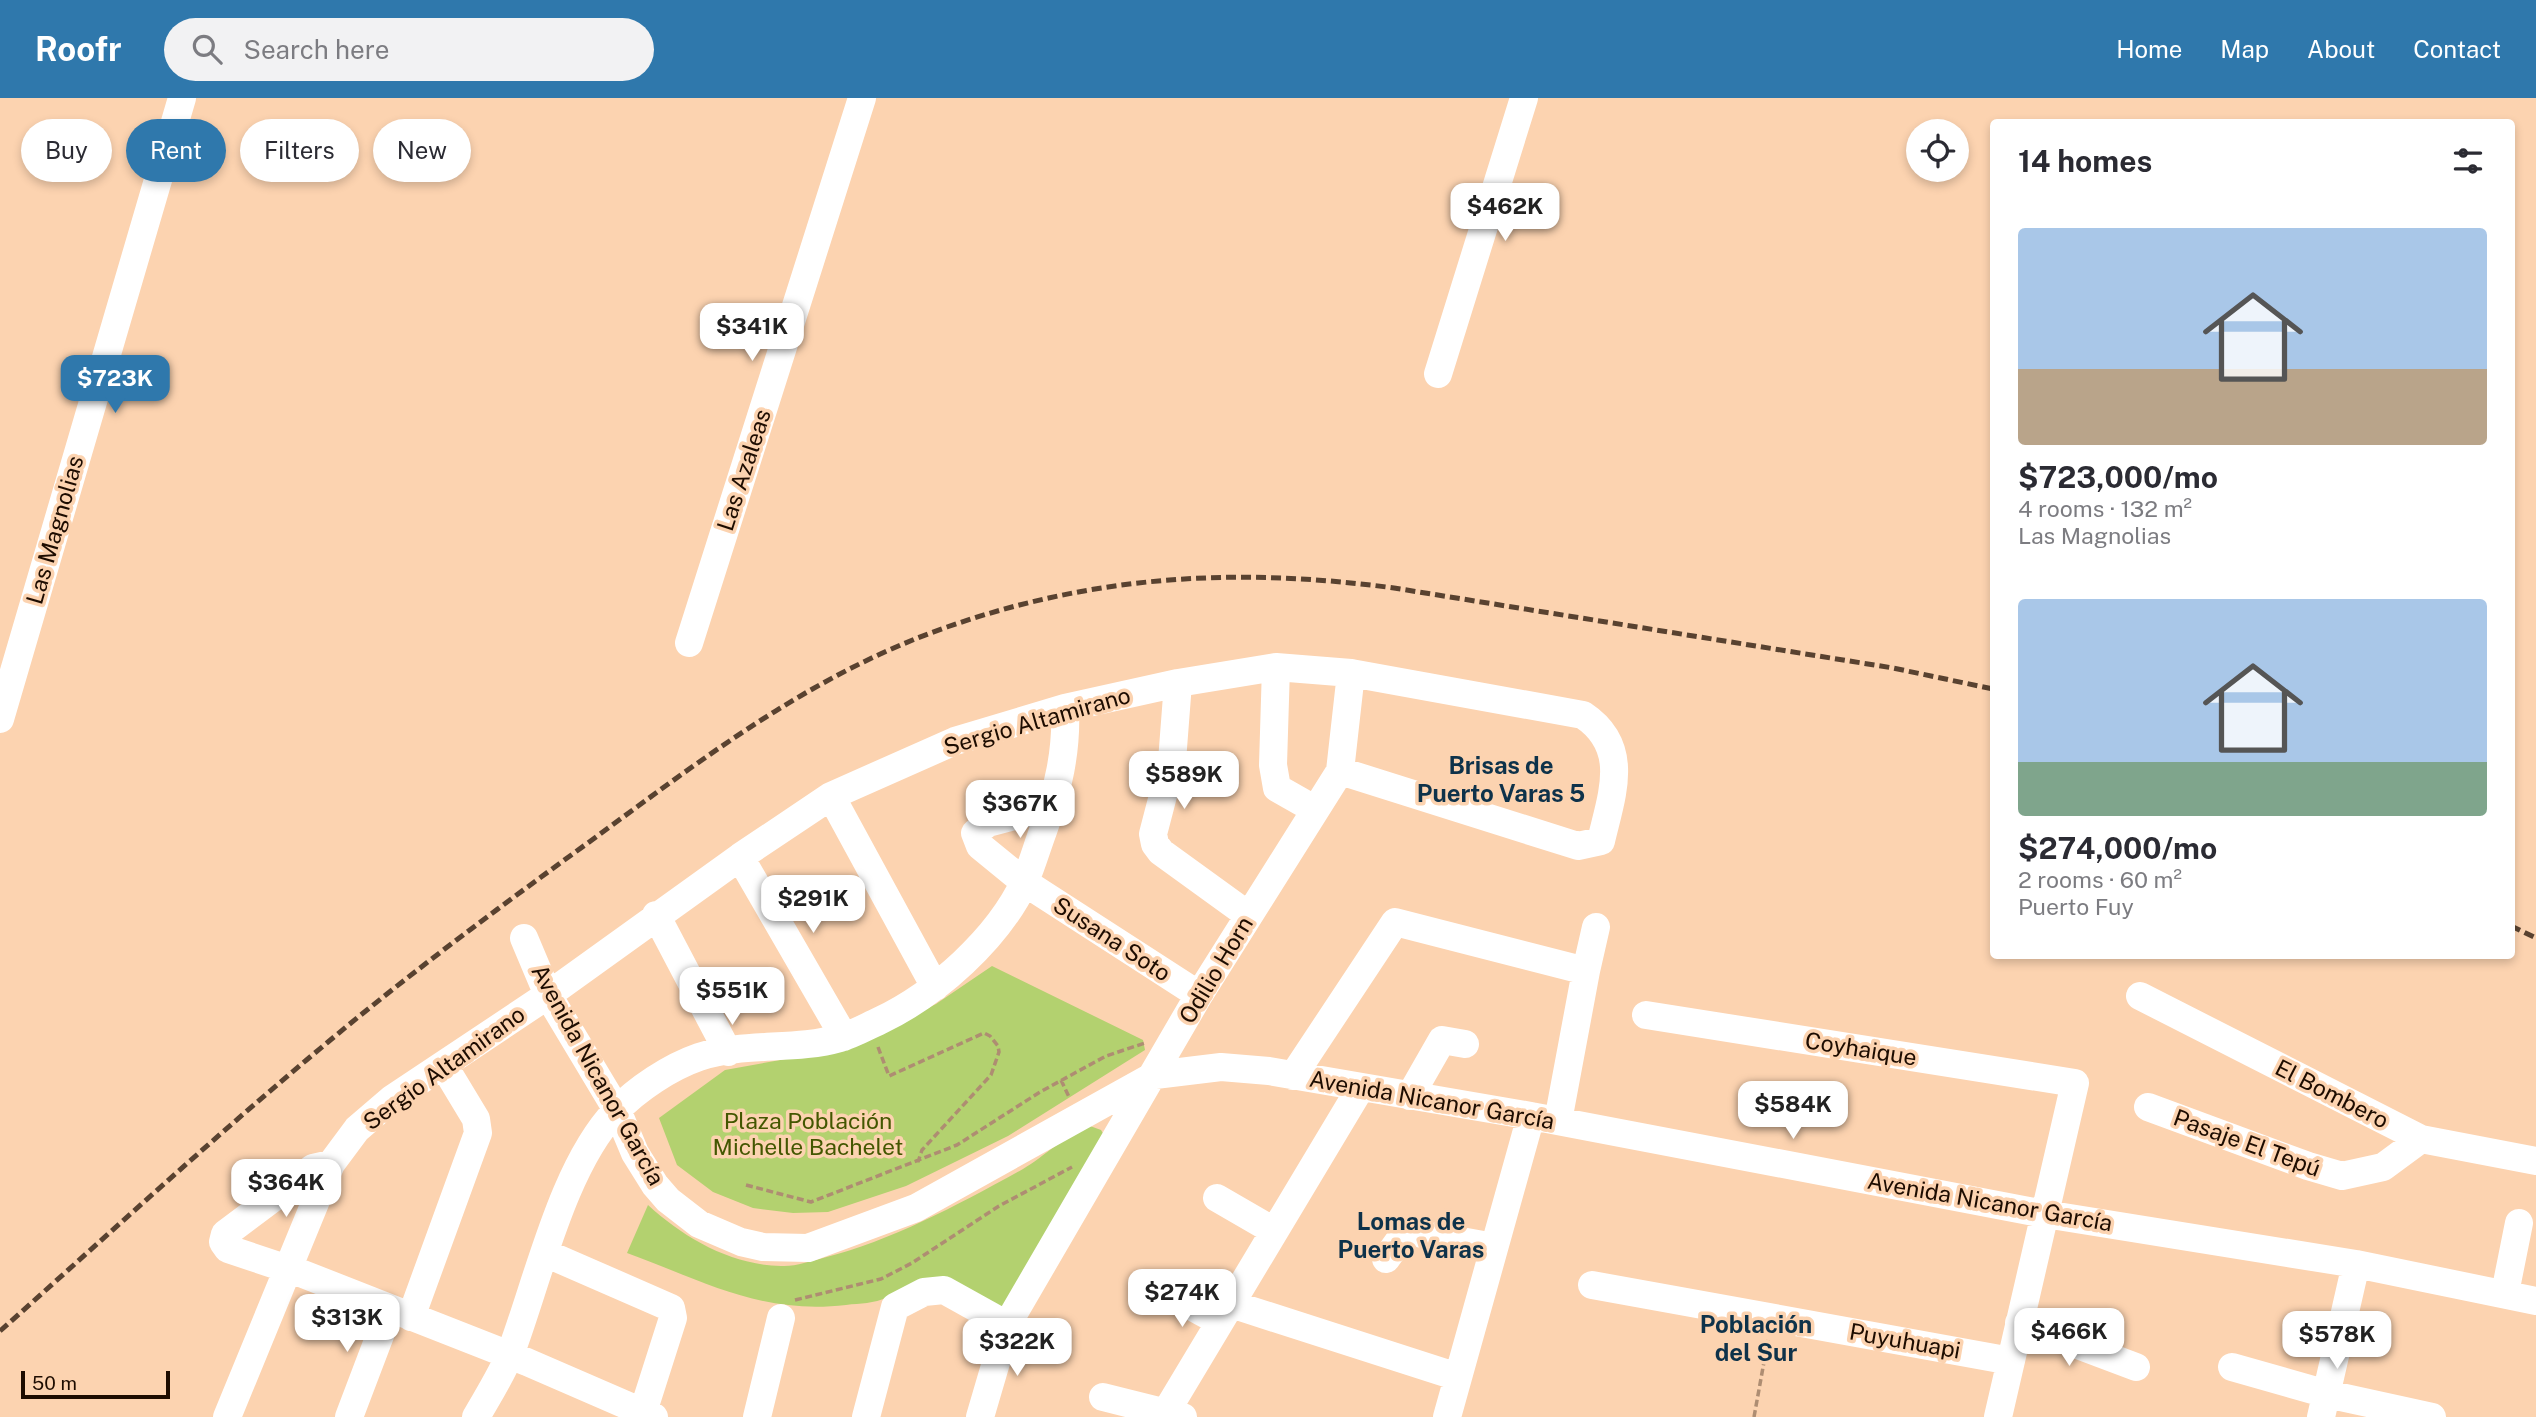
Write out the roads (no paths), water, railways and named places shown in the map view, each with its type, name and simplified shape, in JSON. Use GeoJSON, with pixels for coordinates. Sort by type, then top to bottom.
{"type":"FeatureCollection","features":[{"type":"Feature","properties":{"kind":"street","name":"Las Magnolias"},"geometry":{"type":"LineString","coordinates":[[0,719],[182,98]]}},
{"type":"Feature","properties":{"kind":"street","name":"Las Azaleas"},"geometry":{"type":"LineString","coordinates":[[689,643],[862,98]]}},
{"type":"Feature","properties":{"kind":"street"},"geometry":{"type":"LineString","coordinates":[[1438,374],[1524,98]]}},
{"type":"Feature","properties":{"kind":"street"},"geometry":{"type":"LineString","coordinates":[[1276,667],[1273,765],[1277,788],[1314,809]]}},
{"type":"Feature","properties":{"kind":"street","name":"Sergio Altamirano"},"geometry":{"type":"LineString","coordinates":[[227,1417],[331,1164],[357,1129],[392,1099],[548,995],[656,915],[831,796],[955,741],[1065,708],[1178,683],[1276,667],[1351,673],[1583,715],[1600,726],[1611,743],[1615,781],[1601,841],[1578,846],[1340,771]]}},
{"type":"Feature","properties":{"kind":"street"},"geometry":{"type":"LineString","coordinates":[[1340,771],[1351,673]]}},
{"type":"Feature","properties":{"kind":"street"},"geometry":{"type":"LineString","coordinates":[[1178,683],[1172,761],[1153,834],[1155,844],[1161,852],[1248,915]]}},
{"type":"Feature","properties":{"kind":"street"},"geometry":{"type":"LineString","coordinates":[[476,1417],[509,1355],[574,1177],[603,1126],[640,1090],[700,1057],[822,1043],[857,1031],[895,1013],[935,987],[985,938],[1024,882],[1052,806],[1063,764],[1065,708]]}},
{"type":"Feature","properties":{"kind":"street","name":"Odilio Horn"},"geometry":{"type":"LineString","coordinates":[[980,1417],[1007,1325],[1155,1075],[1199,995],[1340,771]]}},
{"type":"Feature","properties":{"kind":"street"},"geometry":{"type":"LineString","coordinates":[[831,796],[935,987]]}},
{"type":"Feature","properties":{"kind":"street","name":"Susana Soto"},"geometry":{"type":"LineString","coordinates":[[1052,806],[988,823],[975,832],[980,846],[1024,882],[1199,995]]}},
{"type":"Feature","properties":{"kind":"street"},"geometry":{"type":"LineString","coordinates":[[740,857],[857,1031]]}},
{"type":"Feature","properties":{"kind":"street"},"geometry":{"type":"LineString","coordinates":[[656,915],[728,1052]]}},
{"type":"Feature","properties":{"kind":"street"},"geometry":{"type":"LineString","coordinates":[[1293,1076],[1395,922],[1586,971]]}},
{"type":"Feature","properties":{"kind":"street"},"geometry":{"type":"LineString","coordinates":[[1447,1417],[1494,1247],[1545,1119],[1596,927]]}},
{"type":"Feature","properties":{"kind":"street","name":"Avenida Nicanor García"},"geometry":{"type":"LineString","coordinates":[[524,938],[548,995],[617,1110],[644,1170],[668,1200],[683,1213],[719,1234],[741,1242],[785,1249],[807,1248],[916,1208],[1155,1075],[1221,1067],[1245,1068],[1545,1119],[2045,1214],[2356,1264],[2536,1301]]}},
{"type":"Feature","properties":{"kind":"street","name":"El Bombero"},"geometry":{"type":"LineString","coordinates":[[2140,996],[2421,1139],[2536,1161]]}},
{"type":"Feature","properties":{"kind":"street","name":"Coyhaique"},"geometry":{"type":"LineString","coordinates":[[1646,1015],[2075,1083],[2045,1214]]}},
{"type":"Feature","properties":{"kind":"street"},"geometry":{"type":"LineString","coordinates":[[1410,1096],[1443,1041],[1465,1044]]}},
{"type":"Feature","properties":{"kind":"street"},"geometry":{"type":"LineString","coordinates":[[349,1417],[401,1313],[478,1133],[476,1119],[444,1066]]}},
{"type":"Feature","properties":{"kind":"street"},"geometry":{"type":"LineString","coordinates":[[1103,1397],[1175,1415],[1225,1313],[1361,1087]]}},
{"type":"Feature","properties":{"kind":"street","name":"Pasaje El Tepú"},"geometry":{"type":"LineString","coordinates":[[2148,1107],[2342,1176],[2383,1167],[2421,1139]]}},
{"type":"Feature","properties":{"kind":"street"},"geometry":{"type":"LineString","coordinates":[[1091,1111],[1098,1110],[1111,1115],[1119,1126],[1114,1144]]}},
{"type":"Feature","properties":{"kind":"street"},"geometry":{"type":"LineString","coordinates":[[331,1164],[313,1168],[225,1234],[223,1242],[228,1249],[289,1269],[509,1355],[632,1412],[673,1318],[671,1308],[545,1253]]}},
{"type":"Feature","properties":{"kind":"street"},"geometry":{"type":"LineString","coordinates":[[1217,1198],[1274,1231]]}},
{"type":"Feature","properties":{"kind":"street"},"geometry":{"type":"LineString","coordinates":[[1998,1417],[2045,1214]]}},
{"type":"Feature","properties":{"kind":"street"},"geometry":{"type":"LineString","coordinates":[[2505,1293],[2519,1223]]}},
{"type":"Feature","properties":{"kind":"street"},"geometry":{"type":"LineString","coordinates":[[1386,1259],[1406,1231],[1494,1247]]}},
{"type":"Feature","properties":{"kind":"street"},"geometry":{"type":"LineString","coordinates":[[2324,1405],[2356,1264]]}},
{"type":"Feature","properties":{"kind":"street","name":"Puyuhuapi"},"geometry":{"type":"LineString","coordinates":[[1592,1285],[2011,1361]]}},
{"type":"Feature","properties":{"kind":"street"},"geometry":{"type":"LineString","coordinates":[[866,1417],[895,1307],[924,1292],[944,1290],[1007,1325]]}},
{"type":"Feature","properties":{"kind":"street"},"geometry":{"type":"LineString","coordinates":[[1167,1293],[1225,1313],[1458,1377]]}},
{"type":"Feature","properties":{"kind":"street"},"geometry":{"type":"LineString","coordinates":[[757,1417],[781,1318]]}},
{"type":"Feature","properties":{"kind":"street"},"geometry":{"type":"LineString","coordinates":[[2020,1324],[2136,1367]]}},
{"type":"Feature","properties":{"kind":"street"},"geometry":{"type":"LineString","coordinates":[[2232,1367],[2324,1405],[2432,1417]]}},
{"type":"Feature","properties":{"kind":"railway"},"geometry":{"type":"LineString","coordinates":[[0,1331],[286,1077],[360,1015],[494,912],[721,746],[764,718],[852,668],[947,627],[1058,596],[1113,586],[1223,577],[1279,578],[1394,588],[1893,668],[1990,688]]}},
{"type":"Feature","properties":{"kind":"railway"},"geometry":{"type":"LineString","coordinates":[[2515,928],[2536,938]]}},
{"type":"Feature","properties":{"kind":"district","name":"Brisas de Puerto Varas 5"},"geometry":{"type":"Point","coordinates":[1501,780]}},
{"type":"Feature","properties":{"kind":"district","name":"Lomas de Puerto Varas"},"geometry":{"type":"Point","coordinates":[1411,1236]}},
{"type":"Feature","properties":{"kind":"district","name":"Población del Sur"},"geometry":{"type":"Point","coordinates":[1756,1339]}},
{"type":"Feature","properties":{"kind":"park label","name":"Plaza Población Michelle Bachelet"},"geometry":{"type":"Point","coordinates":[808,1134]}}]}
